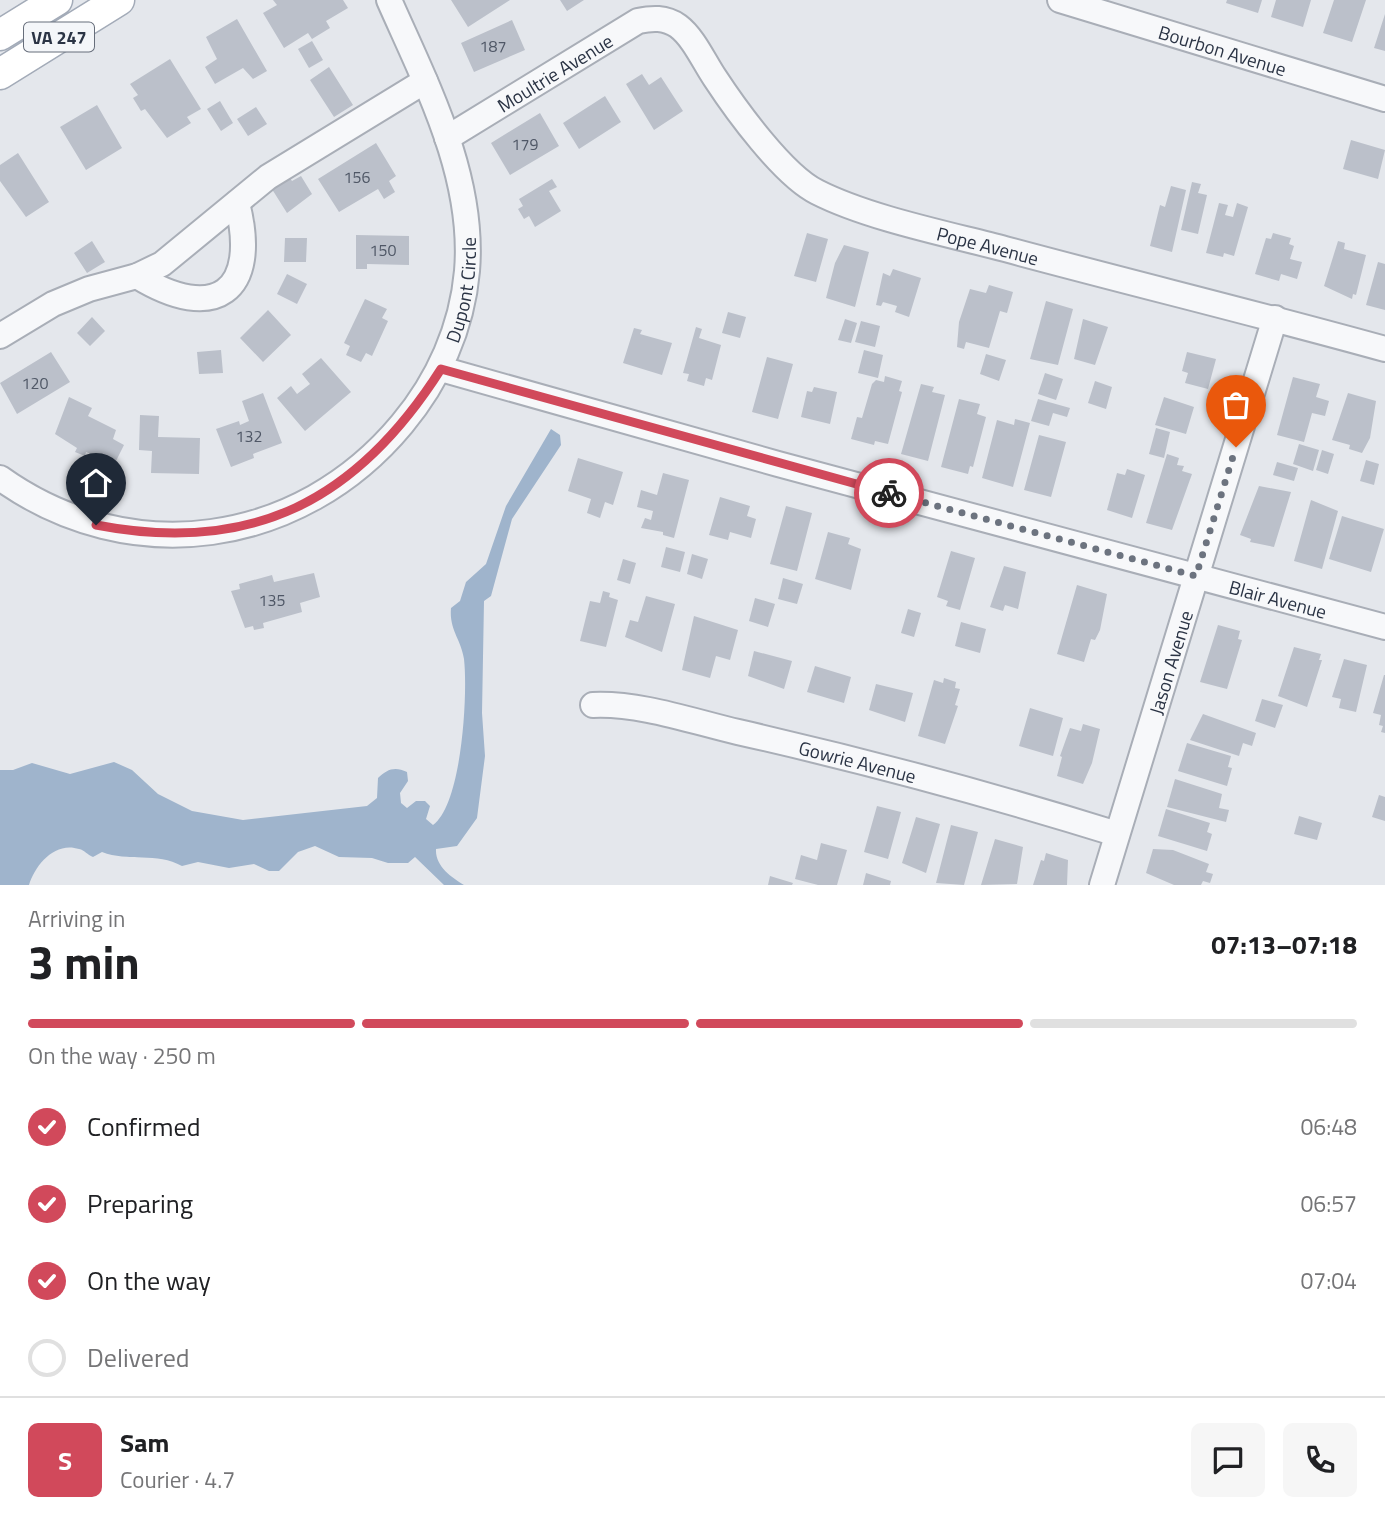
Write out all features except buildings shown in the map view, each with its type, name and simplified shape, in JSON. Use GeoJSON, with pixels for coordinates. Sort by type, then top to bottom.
{"type":"FeatureCollection","features":[{"type":"Feature","properties":{"kind":"main road","name":"VA 247"},"geometry":{"type":"LineString","coordinates":[[0,74],[119,0]]}},
{"type":"Feature","properties":{"kind":"main road","name":"VA 247"},"geometry":{"type":"LineString","coordinates":[[0,35],[50,2]]}},
{"type":"Feature","properties":{"kind":"street","name":"Dupont Circle"},"geometry":{"type":"LineString","coordinates":[[0,478],[57,512],[96,525],[136,533],[177,536],[226,531],[266,521],[298,507],[363,465],[388,441],[417,406],[441,369],[461,307],[467,272],[468,236],[460,187],[447,138],[389,0]]}},
{"type":"Feature","properties":{"kind":"street","name":"Bourbon Avenue"},"geometry":{"type":"LineString","coordinates":[[1060,0],[1385,99]]}},
{"type":"Feature","properties":{"kind":"street"},"geometry":{"type":"LineString","coordinates":[[50,2],[64,34]]}},
{"type":"Feature","properties":{"kind":"street","name":"Moultrie Avenue"},"geometry":{"type":"LineString","coordinates":[[447,138],[638,21],[652,18],[666,20]]}},
{"type":"Feature","properties":{"kind":"street","name":"Pope Avenue"},"geometry":{"type":"LineString","coordinates":[[666,20],[687,35],[753,129],[794,175],[814,191],[842,203],[970,240],[1385,349]]}},
{"type":"Feature","properties":{"kind":"street"},"geometry":{"type":"LineString","coordinates":[[0,336],[53,304],[89,289],[137,276],[162,264],[268,177],[425,81]]}},
{"type":"Feature","properties":{"kind":"street"},"geometry":{"type":"LineString","coordinates":[[137,276],[158,289],[186,298],[211,298],[225,293],[237,280],[242,259],[242,224],[237,203]]}},
{"type":"Feature","properties":{"kind":"street","name":"Jason Avenue"},"geometry":{"type":"LineString","coordinates":[[1102,885],[1275,318]]}},
{"type":"Feature","properties":{"kind":"street","name":"Blair Avenue"},"geometry":{"type":"LineString","coordinates":[[441,369],[1385,627]]}},
{"type":"Feature","properties":{"kind":"street","name":"Gowrie Avenue"},"geometry":{"type":"LineString","coordinates":[[593,705],[629,707],[801,746],[962,786],[1118,834]]}},
{"type":"Feature","properties":{"kind":"water"},"geometry":{"type":"Polygon","coordinates":[[[551,429],[560,435],[561,445],[512,519],[491,596],[484,601],[482,713],[485,756],[477,818],[457,846],[436,849],[441,866],[464,885],[444,885],[415,857],[408,863],[388,863],[372,858],[339,857],[315,846],[298,852],[279,871],[269,871],[254,864],[229,868],[198,862],[182,866],[163,859],[102,852],[93,857],[70,847],[47,856],[29,885],[0,885],[0,770],[13,770],[32,763],[70,774],[114,762],[132,770],[158,794],[192,811],[243,820],[367,806],[377,798],[378,778],[388,771],[399,769],[407,772],[408,781],[400,793],[401,803],[407,808],[416,801],[425,801],[430,806],[426,819],[433,825],[443,813],[451,795],[464,721],[464,659],[453,629],[451,608],[460,601],[466,582],[486,564],[506,506],[551,429]]]}},
{"type":"Feature","properties":{"kind":"way so far"},"geometry":{"type":"LineString","coordinates":[[889,493],[1196,576],[1236,447]]}},
{"type":"Feature","properties":{"kind":"route"},"geometry":{"type":"LineString","coordinates":[[96,525],[136,533],[177,536],[226,531],[266,521],[298,507],[363,465],[388,441],[417,406],[441,369],[889,493]]}}]}
